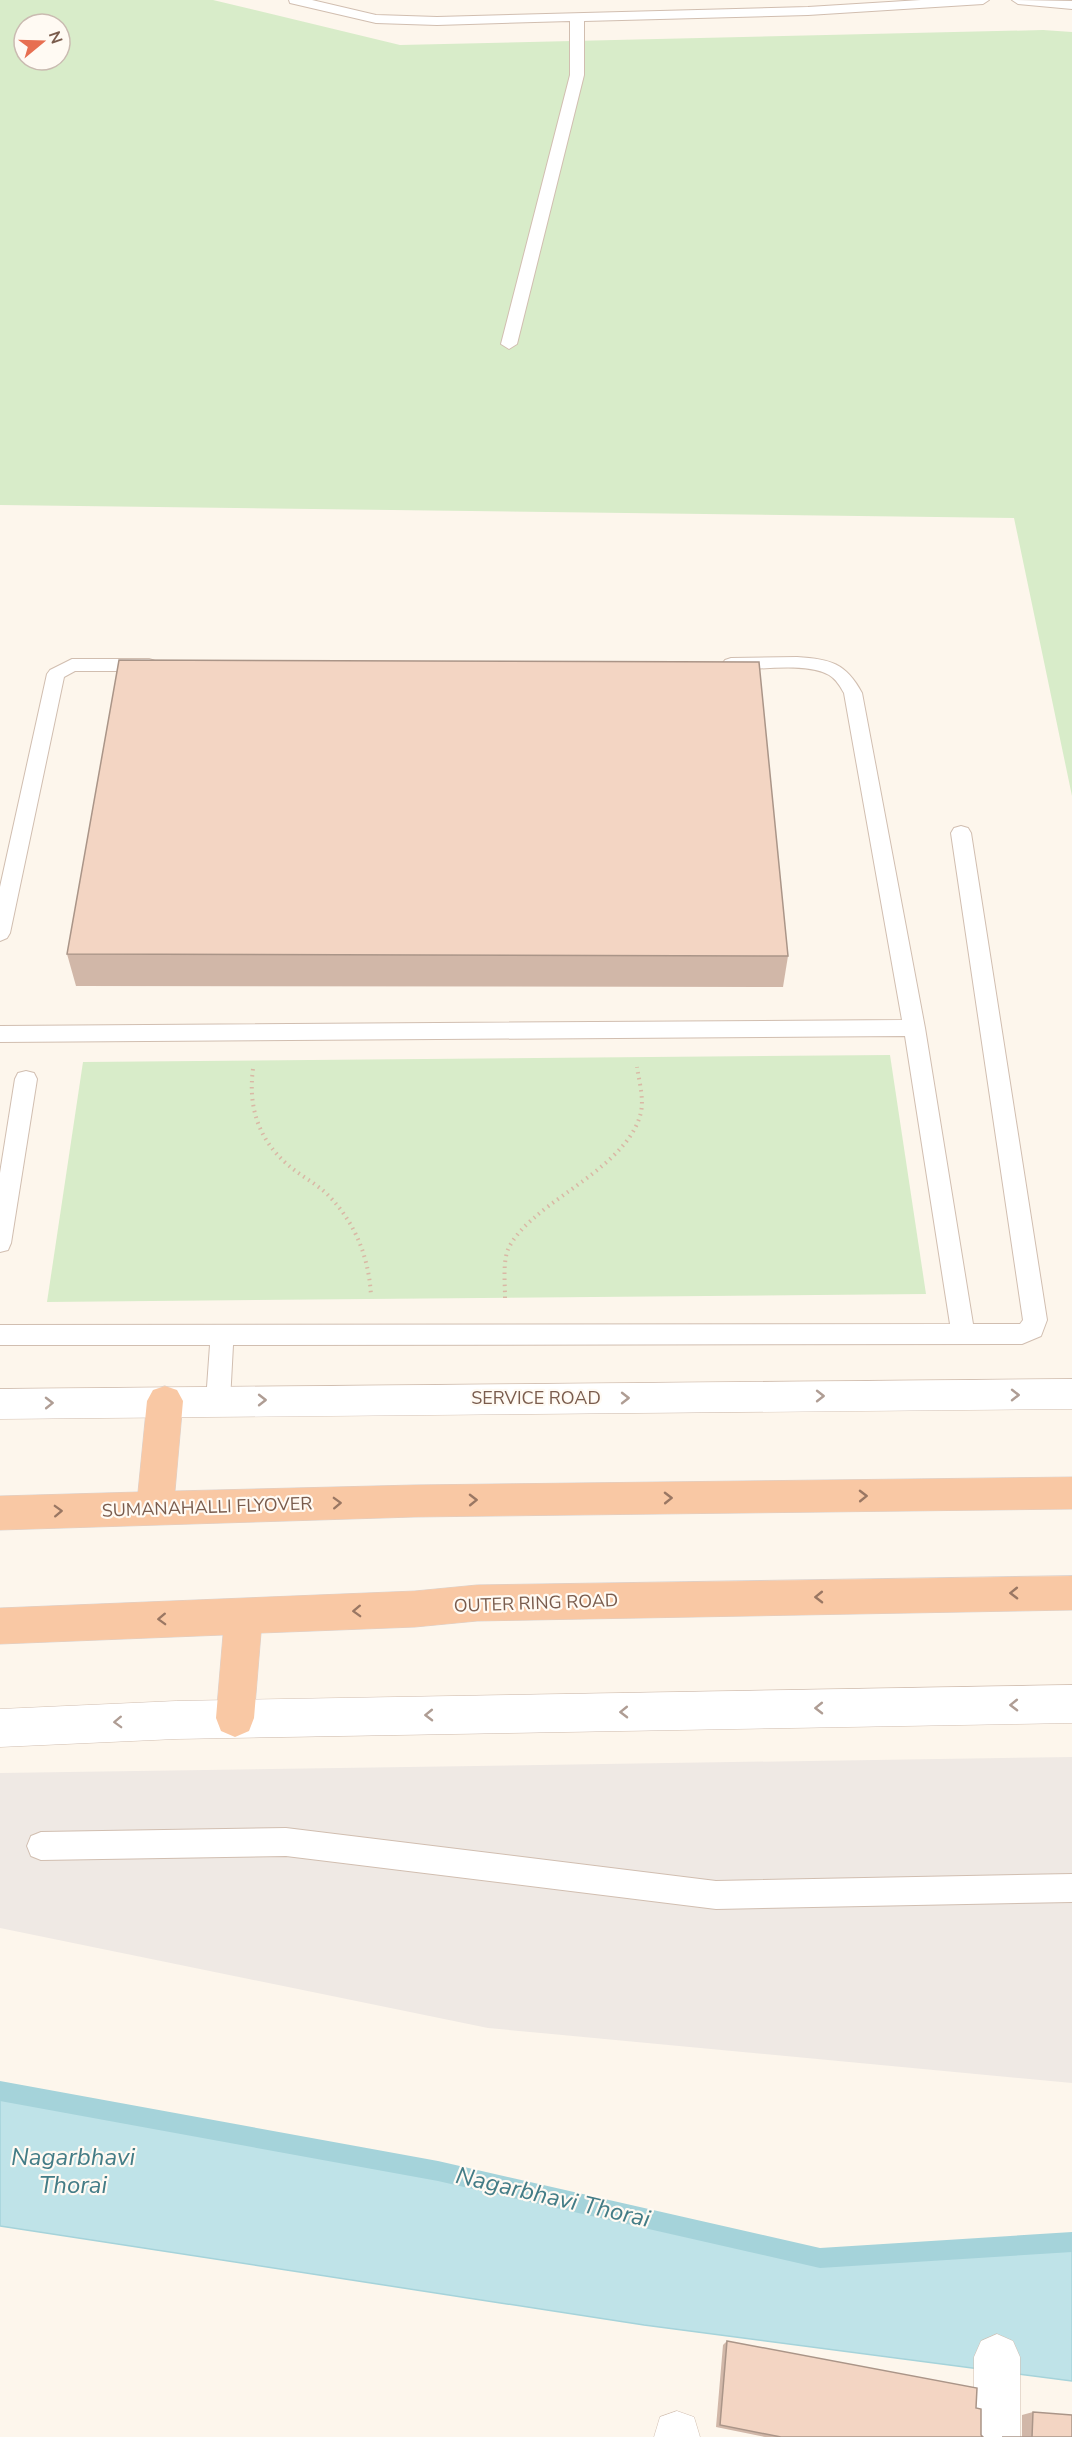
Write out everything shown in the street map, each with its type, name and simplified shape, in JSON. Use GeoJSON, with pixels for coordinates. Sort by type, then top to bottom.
{"type":"FeatureCollection","features":[{"type":"Feature","properties":{"kind":"highway"},"geometry":{"type":"LineString","coordinates":[[155,1508],[165,1401]]}},
{"type":"Feature","properties":{"kind":"highway","name":"SUMANAHALLI FLYOVER"},"geometry":{"type":"LineString","coordinates":[[0,1513],[414,1501],[1072,1493]]}},
{"type":"Feature","properties":{"kind":"highway","name":"OUTER RING ROAD"},"geometry":{"type":"LineString","coordinates":[[0,1626],[415,1609],[477,1603],[1072,1593]]}},
{"type":"Feature","properties":{"kind":"highway"},"geometry":{"type":"LineString","coordinates":[[235,1719],[244,1616]]}},
{"type":"Feature","properties":{"kind":"street","name":"SERVICE ROAD"},"geometry":{"type":"LineString","coordinates":[[0,1404],[1072,1394]]}},
{"type":"Feature","properties":{"kind":"street"},"geometry":{"type":"LineString","coordinates":[[0,1728],[235,1719],[1072,1704]]}},
{"type":"Feature","properties":{"kind":"street"},"geometry":{"type":"LineString","coordinates":[[997,2356],[997,2437]]}},
{"type":"Feature","properties":{"kind":"lane"},"geometry":{"type":"LineString","coordinates":[[295,0],[376,19],[437,21],[808,11],[983,0]]}},
{"type":"Feature","properties":{"kind":"lane"},"geometry":{"type":"LineString","coordinates":[[651,15],[668,0]]}},
{"type":"Feature","properties":{"kind":"lane"},"geometry":{"type":"LineString","coordinates":[[1018,0],[1072,5]]}},
{"type":"Feature","properties":{"kind":"lane"},"geometry":{"type":"LineString","coordinates":[[509,344],[577,75],[577,17]]}},
{"type":"Feature","properties":{"kind":"lane"},"geometry":{"type":"LineString","coordinates":[[0,933],[56,674],[72,665],[164,664]]}},
{"type":"Feature","properties":{"kind":"lane"},"geometry":{"type":"LineString","coordinates":[[712,664],[819,664],[834,670],[847,680],[853,693],[914,1028],[963,1333]]}},
{"type":"Feature","properties":{"kind":"lane"},"geometry":{"type":"LineString","coordinates":[[0,1335],[1023,1334],[1033,1329],[1035,1320],[961,833]]}},
{"type":"Feature","properties":{"kind":"lane"},"geometry":{"type":"LineString","coordinates":[[0,1034],[914,1028]]}},
{"type":"Feature","properties":{"kind":"lane"},"geometry":{"type":"LineString","coordinates":[[0,1243],[26,1079]]}},
{"type":"Feature","properties":{"kind":"lane"},"geometry":{"type":"LineString","coordinates":[[218,1401],[222,1335]]}},
{"type":"Feature","properties":{"kind":"lane"},"geometry":{"type":"LineString","coordinates":[[41,1846],[286,1842],[716,1895],[1072,1888]]}},
{"type":"Feature","properties":{"kind":"path"},"geometry":{"type":"LineString","coordinates":[[503,1334],[507,1251],[533,1216],[604,1164],[623,1146],[634,1130],[641,1113],[634,1030]]}},
{"type":"Feature","properties":{"kind":"path"},"geometry":{"type":"LineString","coordinates":[[260,1032],[250,1083],[255,1119],[262,1136],[273,1151],[340,1207],[354,1229],[365,1253],[371,1278],[369,1335]]}},
{"type":"Feature","properties":{"kind":"shaded area"},"geometry":{"type":"Polygon","coordinates":[[[1072,1757],[1072,2083],[488,2028],[0,1928],[0,1773],[1072,1757]]]}},
{"type":"Feature","properties":{"kind":"green space"},"geometry":{"type":"Polygon","coordinates":[[[0,0],[213,0],[400,45],[1043,30],[1072,32],[1072,796],[1014,518],[0,505],[0,0]]]}},
{"type":"Feature","properties":{"kind":"green space"},"geometry":{"type":"Polygon","coordinates":[[[890,1055],[926,1294],[47,1302],[83,1062],[890,1055]]]}},
{"type":"Feature","properties":{"kind":"water","name":"Nagarbhavi Thorai"},"geometry":{"type":"Polygon","coordinates":[[[0,2091],[438,2171],[820,2258],[1072,2242],[1072,2381],[644,2325],[0,2226],[0,2091]]]}},
{"type":"Feature","properties":{"kind":"building"},"geometry":{"type":"Polygon","coordinates":[[[119,660],[759,662],[788,956],[67,954],[119,660]]]}},
{"type":"Feature","properties":{"kind":"building"},"geometry":{"type":"Polygon","coordinates":[[[727,2341],[977,2388],[976,2408],[981,2409],[981,2435],[983,2437],[781,2437],[720,2425],[727,2341]]]}},
{"type":"Feature","properties":{"kind":"building"},"geometry":{"type":"Polygon","coordinates":[[[1033,2412],[1072,2415],[1072,2437],[1032,2437],[1033,2412]]]}},
{"type":"Feature","properties":{"kind":"waterway","name":"Nagarbhavi Thorai"},"geometry":{"type":"LineString","coordinates":[[0,2091],[438,2171],[820,2258],[1072,2242]]}}]}
